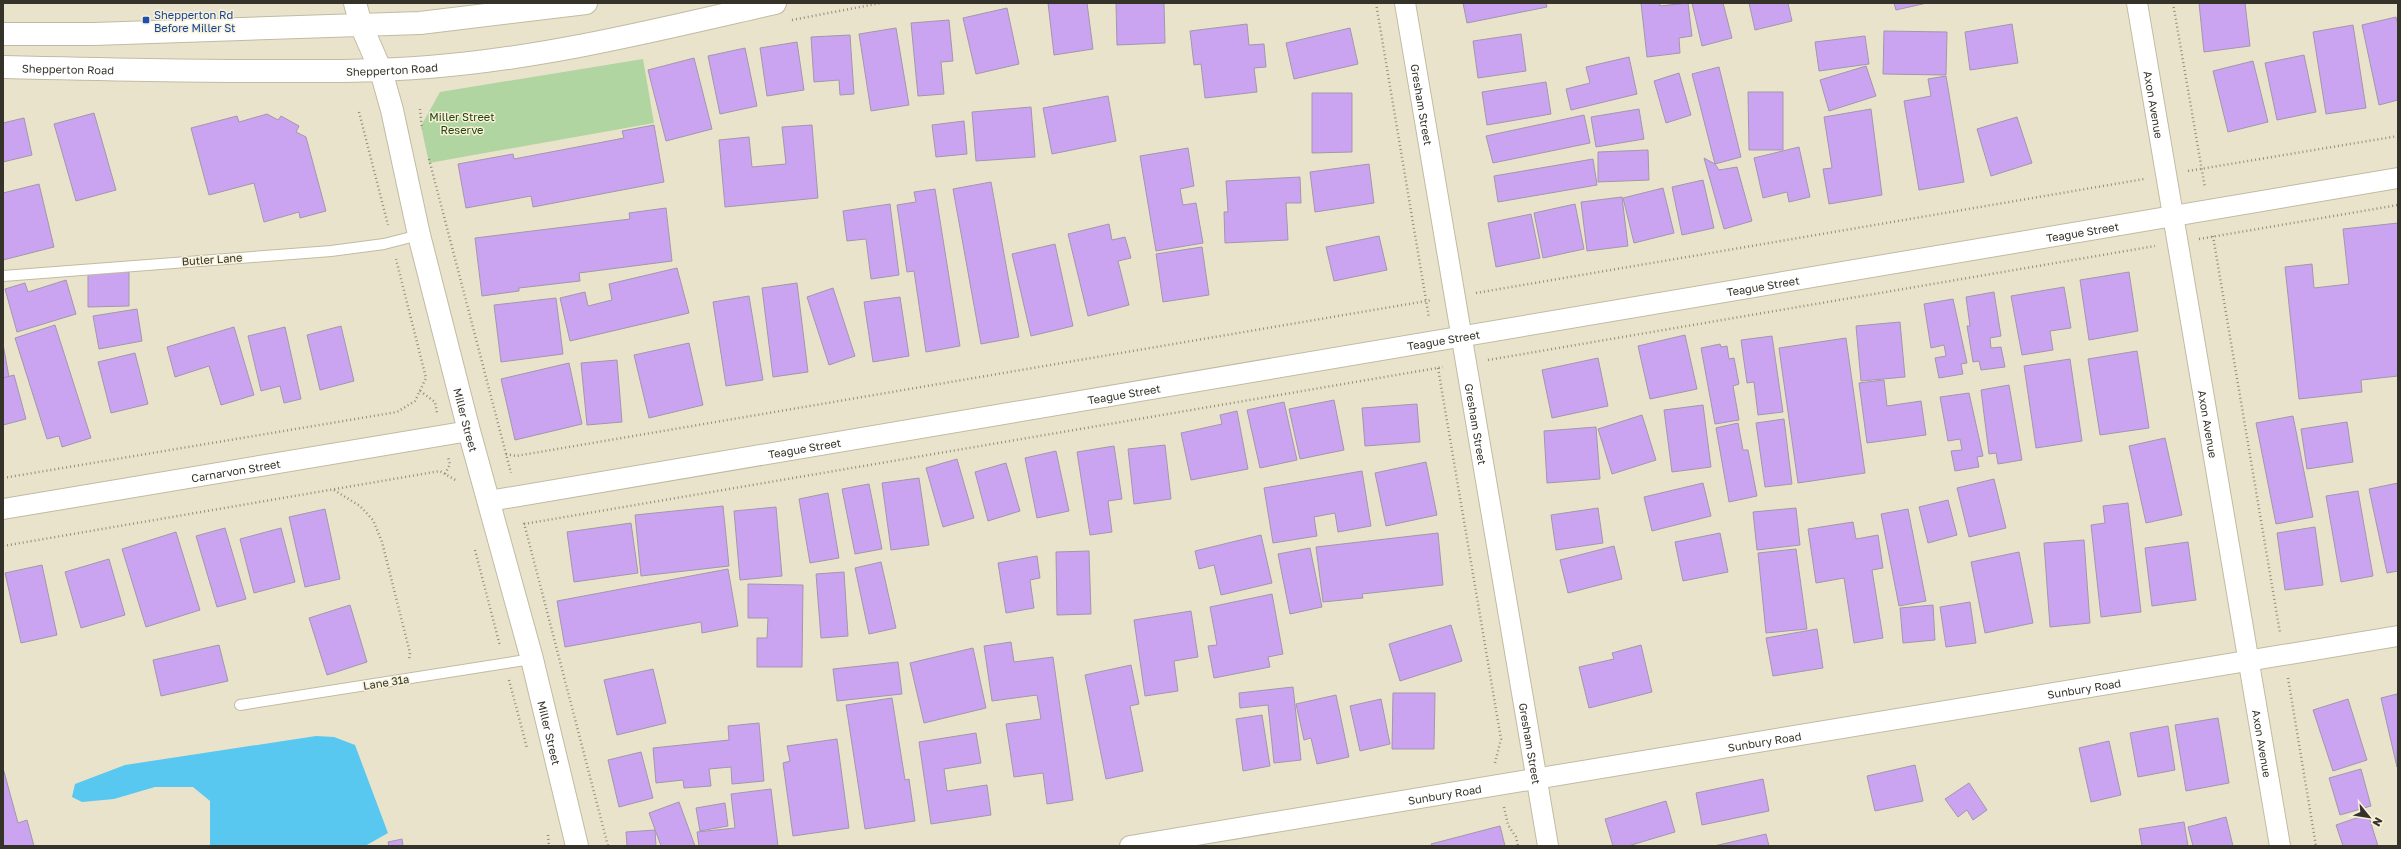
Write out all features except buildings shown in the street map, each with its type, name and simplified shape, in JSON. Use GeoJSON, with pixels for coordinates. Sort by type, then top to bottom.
{"type":"FeatureCollection","features":[{"type":"Feature","properties":{"kind":"main road","name":"Miller Street"},"geometry":{"type":"LineString","coordinates":[[355,3],[361,25],[381,71],[419,235],[469,431],[532,658],[574,843]]}},
{"type":"Feature","properties":{"kind":"main road"},"geometry":{"type":"LineString","coordinates":[[3,34],[94,34],[420,23],[586,3]]}},
{"type":"Feature","properties":{"kind":"main road","name":"Shepperton Road"},"geometry":{"type":"LineString","coordinates":[[3,67],[179,71],[381,71],[432,67],[528,54],[680,25],[774,3]]}},
{"type":"Feature","properties":{"kind":"street","name":"Gresham Street"},"geometry":{"type":"LineString","coordinates":[[1405,3],[1548,846]]}},
{"type":"Feature","properties":{"kind":"street","name":"Axon Avenue"},"geometry":{"type":"LineString","coordinates":[[2137,3],[2280,846]]}},
{"type":"Feature","properties":{"kind":"street","name":"Teague Street"},"geometry":{"type":"LineString","coordinates":[[489,501],[1433,341],[2173,218],[2398,178]]}},
{"type":"Feature","properties":{"kind":"street","name":"Carnarvon Street"},"geometry":{"type":"LineString","coordinates":[[3,509],[469,431]]}},
{"type":"Feature","properties":{"kind":"street","name":"Sunbury Road"},"geometry":{"type":"LineString","coordinates":[[1130,846],[1162,843],[1500,785],[2398,636]]}},
{"type":"Feature","properties":{"kind":"lane","name":"Butler Lane"},"geometry":{"type":"LineString","coordinates":[[3,276],[331,251],[392,242],[419,235]]}},
{"type":"Feature","properties":{"kind":"lane","name":"Lane 31a"},"geometry":{"type":"LineString","coordinates":[[240,705],[532,658]]}},
{"type":"Feature","properties":{"kind":"path"},"geometry":{"type":"LineString","coordinates":[[1376,3],[1500,739],[1495,759],[1508,825],[1516,837],[1518,846]]}},
{"type":"Feature","properties":{"kind":"path"},"geometry":{"type":"LineString","coordinates":[[2173,3],[2316,846]]}},
{"type":"Feature","properties":{"kind":"path"},"geometry":{"type":"LineString","coordinates":[[3,478],[398,412],[415,401],[426,378],[359,112]]}},
{"type":"Feature","properties":{"kind":"path"},"geometry":{"type":"LineString","coordinates":[[3,546],[440,471],[457,480],[459,488]]}},
{"type":"Feature","properties":{"kind":"path"},"geometry":{"type":"LineString","coordinates":[[334,489],[360,506],[373,520],[382,542],[410,653],[407,678]]}},
{"type":"Feature","properties":{"kind":"path"},"geometry":{"type":"LineString","coordinates":[[475,549],[528,752]]}},
{"type":"Feature","properties":{"kind":"path"},"geometry":{"type":"LineString","coordinates":[[548,833],[549,846]]}},
{"type":"Feature","properties":{"kind":"green space","name":"Miller Street Reserve"},"geometry":{"type":"Polygon","coordinates":[[[643,59],[654,123],[429,163],[421,126],[440,92],[643,59]]]}},
{"type":"Feature","properties":{"kind":"water"},"geometry":{"type":"Polygon","coordinates":[[[316,736],[334,737],[355,745],[388,833],[365,846],[210,846],[210,801],[193,787],[155,787],[114,799],[82,802],[72,797],[75,784],[125,765],[316,736]]]}},
{"type":"Feature","properties":{"kind":"place","name":"Shepperton Rd Before Miller St"},"geometry":{"type":"Point","coordinates":[146,20]}}]}
